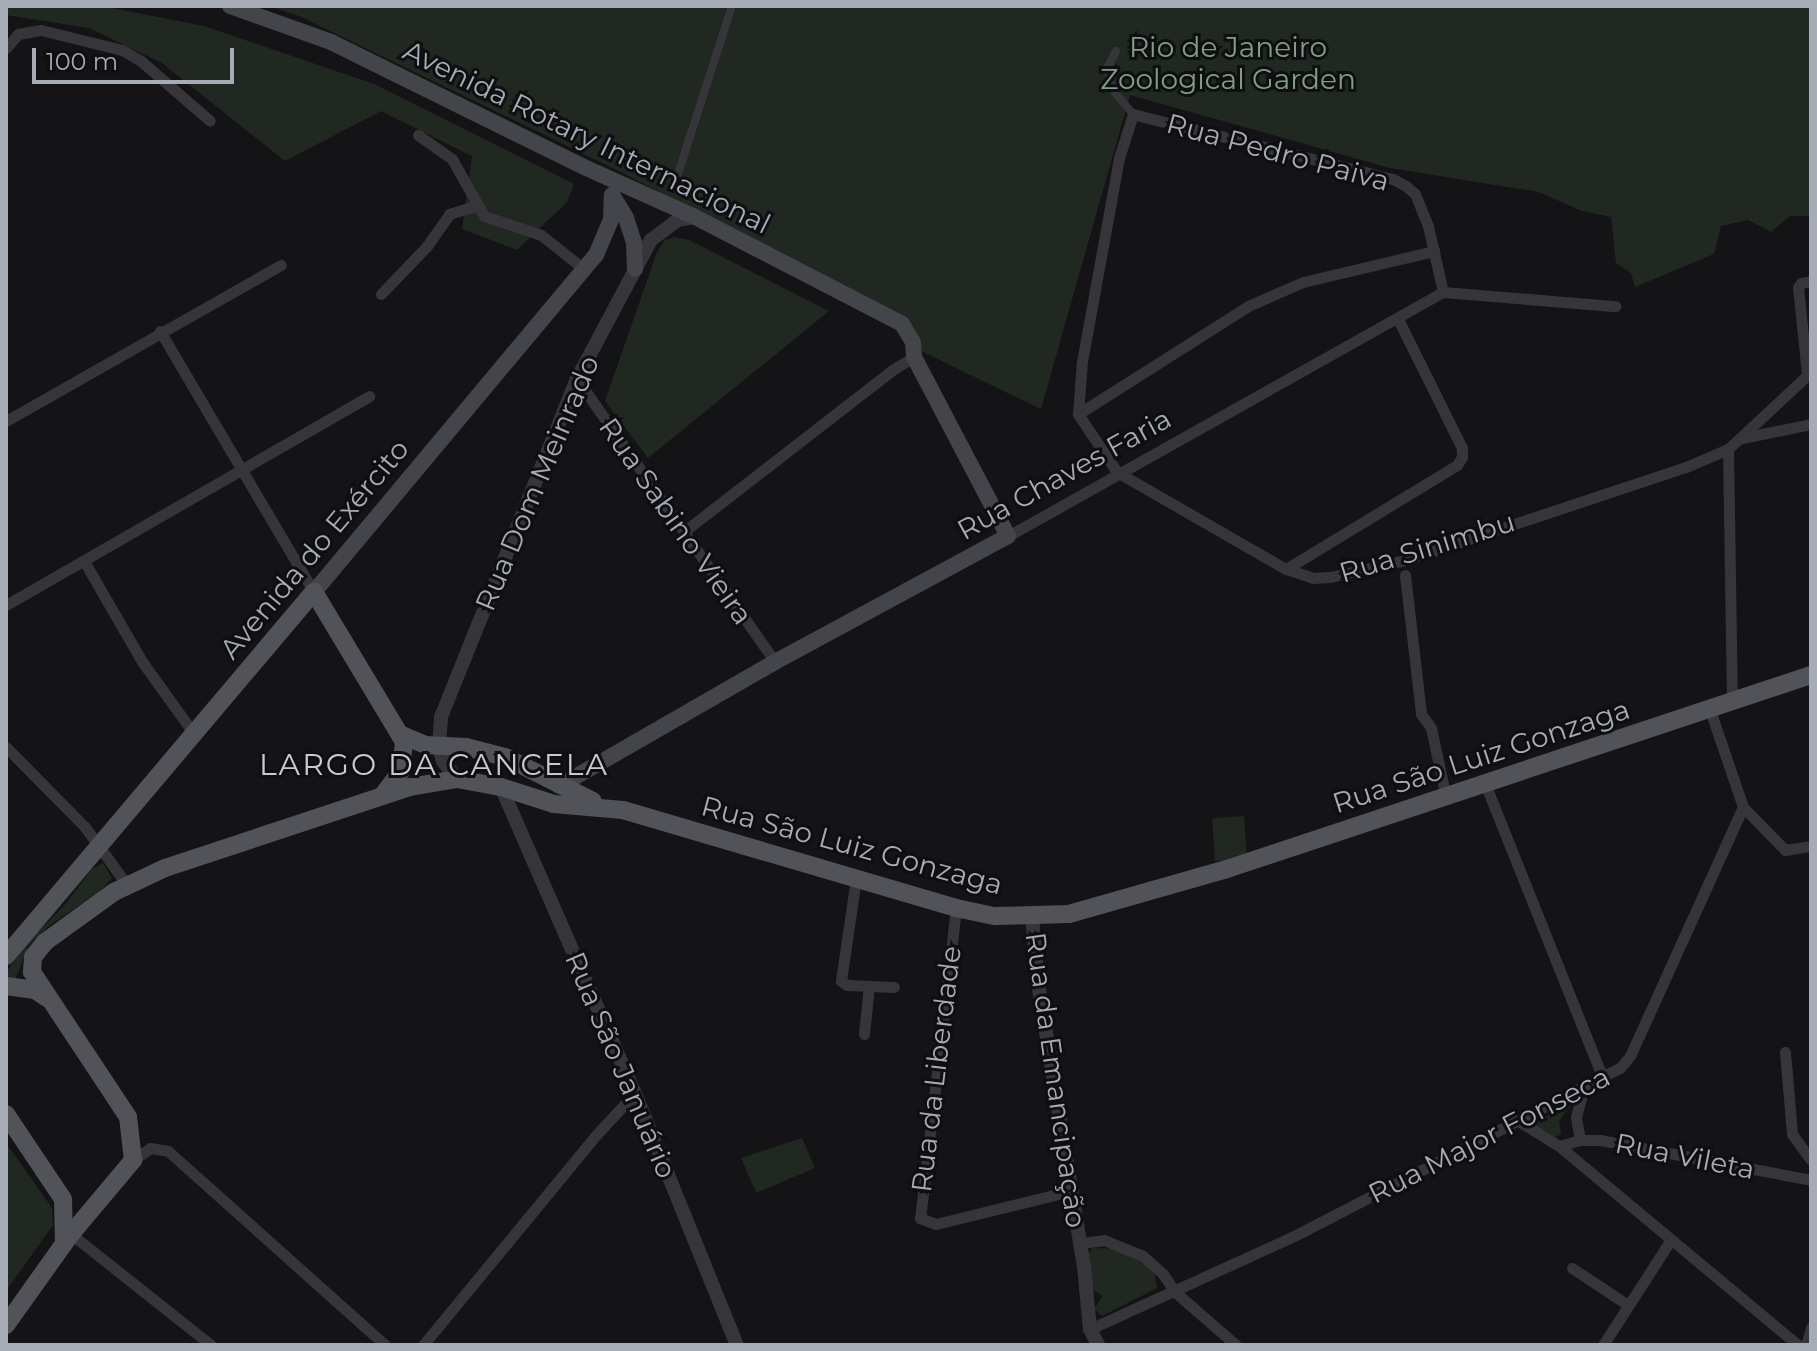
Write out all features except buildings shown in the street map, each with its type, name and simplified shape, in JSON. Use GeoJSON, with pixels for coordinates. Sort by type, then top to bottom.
{"type":"FeatureCollection","features":[{"type":"Feature","properties":{"kind":"main road","name":"Avenida Rotary Internacional"},"geometry":{"type":"LineString","coordinates":[[230,6],[302,29],[584,167],[695,217],[867,305],[902,324],[910,335],[914,357]]}},
{"type":"Feature","properties":{"kind":"main road"},"geometry":{"type":"LineString","coordinates":[[584,167],[612,195],[626,218],[634,243],[635,269]]}},
{"type":"Feature","properties":{"kind":"main road","name":"Avenida do Exército"},"geometry":{"type":"LineString","coordinates":[[6,956],[584,269],[606,236],[611,219],[612,195]]}},
{"type":"Feature","properties":{"kind":"main road"},"geometry":{"type":"LineString","coordinates":[[914,357],[1008,536]]}},
{"type":"Feature","properties":{"kind":"main road","name":"Rua Chaves Faria"},"geometry":{"type":"LineString","coordinates":[[559,786],[775,662],[1008,536]]}},
{"type":"Feature","properties":{"kind":"main road"},"geometry":{"type":"LineString","coordinates":[[314,592],[402,735],[412,742],[439,747],[466,747],[505,757],[605,806]]}},
{"type":"Feature","properties":{"kind":"main road","name":"Rua São Luiz Gonzaga"},"geometry":{"type":"LineString","coordinates":[[133,1160],[128,1117],[32,972],[36,951],[127,885],[165,868],[420,784],[457,779],[501,787],[554,804],[605,806],[956,908],[995,916],[1078,913],[1142,896],[1486,786],[1811,675]]}},
{"type":"Feature","properties":{"kind":"main road"},"geometry":{"type":"LineString","coordinates":[[382,796],[404,761],[402,735]]}},
{"type":"Feature","properties":{"kind":"main road"},"geometry":{"type":"LineString","coordinates":[[501,787],[559,786]]}},
{"type":"Feature","properties":{"kind":"main road"},"geometry":{"type":"LineString","coordinates":[[6,986],[35,990],[50,999]]}},
{"type":"Feature","properties":{"kind":"main road"},"geometry":{"type":"LineString","coordinates":[[6,1114],[63,1199],[68,1239]]}},
{"type":"Feature","properties":{"kind":"main road"},"geometry":{"type":"LineString","coordinates":[[6,1325],[68,1239],[133,1160]]}},
{"type":"Feature","properties":{"kind":"street"},"geometry":{"type":"LineString","coordinates":[[677,177],[732,6]]}},
{"type":"Feature","properties":{"kind":"street"},"geometry":{"type":"LineString","coordinates":[[6,48],[18,34],[41,30],[122,50],[141,61],[210,121]]}},
{"type":"Feature","properties":{"kind":"street"},"geometry":{"type":"LineString","coordinates":[[1116,51],[1108,66],[1109,78],[1115,93],[1133,114],[1119,158],[1084,345],[1077,392],[1078,414],[1248,306],[1303,282],[1434,251]]}},
{"type":"Feature","properties":{"kind":"street","name":"Rua Pedro Paiva"},"geometry":{"type":"LineString","coordinates":[[1133,114],[1393,179],[1415,194],[1428,226],[1443,292]]}},
{"type":"Feature","properties":{"kind":"street"},"geometry":{"type":"LineString","coordinates":[[418,135],[452,159],[484,216],[541,235],[584,269]]}},
{"type":"Feature","properties":{"kind":"street"},"geometry":{"type":"LineString","coordinates":[[381,294],[427,246],[449,214],[476,206]]}},
{"type":"Feature","properties":{"kind":"street","name":"Rua Dom Meinrado"},"geometry":{"type":"LineString","coordinates":[[439,747],[441,717],[577,379],[651,240],[663,228],[695,217]]}},
{"type":"Feature","properties":{"kind":"street"},"geometry":{"type":"LineString","coordinates":[[6,421],[281,265]]}},
{"type":"Feature","properties":{"kind":"street"},"geometry":{"type":"LineString","coordinates":[[1809,373],[1798,287],[1811,281]]}},
{"type":"Feature","properties":{"kind":"street"},"geometry":{"type":"LineString","coordinates":[[1443,292],[1615,306]]}},
{"type":"Feature","properties":{"kind":"street","name":"Rua Chaves Faria"},"geometry":{"type":"LineString","coordinates":[[1008,536],[1117,472],[1443,292]]}},
{"type":"Feature","properties":{"kind":"street"},"geometry":{"type":"LineString","coordinates":[[1286,569],[1457,465],[1462,457],[1462,448],[1398,319]]}},
{"type":"Feature","properties":{"kind":"street"},"geometry":{"type":"LineString","coordinates":[[160,331],[314,592]]}},
{"type":"Feature","properties":{"kind":"street"},"geometry":{"type":"LineString","coordinates":[[686,530],[892,370],[914,357]]}},
{"type":"Feature","properties":{"kind":"street","name":"Rua Sinimbu"},"geometry":{"type":"LineString","coordinates":[[1078,414],[1117,472],[1286,569],[1313,578],[1406,560],[1686,467],[1728,449],[1742,439],[1809,373]]}},
{"type":"Feature","properties":{"kind":"street","name":"Rua Sabino Vieira"},"geometry":{"type":"LineString","coordinates":[[577,379],[686,530],[775,662]]}},
{"type":"Feature","properties":{"kind":"street"},"geometry":{"type":"LineString","coordinates":[[6,605],[369,396]]}},
{"type":"Feature","properties":{"kind":"street"},"geometry":{"type":"LineString","coordinates":[[1742,439],[1811,424]]}},
{"type":"Feature","properties":{"kind":"street"},"geometry":{"type":"LineString","coordinates":[[1728,449],[1732,702]]}},
{"type":"Feature","properties":{"kind":"street"},"geometry":{"type":"LineString","coordinates":[[84,561],[143,663],[195,735]]}},
{"type":"Feature","properties":{"kind":"street"},"geometry":{"type":"LineString","coordinates":[[1405,575],[1421,714],[1431,728],[1446,798]]}},
{"type":"Feature","properties":{"kind":"street"},"geometry":{"type":"LineString","coordinates":[[1710,710],[1743,807],[1785,850],[1811,846]]}},
{"type":"Feature","properties":{"kind":"street"},"geometry":{"type":"LineString","coordinates":[[6,747],[85,827],[127,885]]}},
{"type":"Feature","properties":{"kind":"street"},"geometry":{"type":"LineString","coordinates":[[439,747],[443,761],[457,779]]}},
{"type":"Feature","properties":{"kind":"street"},"geometry":{"type":"LineString","coordinates":[[1486,786],[1603,1079]]}},
{"type":"Feature","properties":{"kind":"street","name":"Rua São Januário"},"geometry":{"type":"LineString","coordinates":[[501,787],[635,1093],[737,1345]]}},
{"type":"Feature","properties":{"kind":"street","name":"Rua Major Fonseca"},"geometry":{"type":"LineString","coordinates":[[1090,1329],[1294,1236],[1517,1120],[1603,1079],[1630,1056],[1743,807]]}},
{"type":"Feature","properties":{"kind":"street"},"geometry":{"type":"LineString","coordinates":[[856,878],[841,981],[894,987]]}},
{"type":"Feature","properties":{"kind":"street","name":"Rua da Liberdade"},"geometry":{"type":"LineString","coordinates":[[956,908],[920,1218],[936,1224],[1070,1191]]}},
{"type":"Feature","properties":{"kind":"street","name":"Rua da Emancipação"},"geometry":{"type":"LineString","coordinates":[[1032,916],[1038,983],[1081,1243],[1090,1329]]}},
{"type":"Feature","properties":{"kind":"street"},"geometry":{"type":"LineString","coordinates":[[864,1034],[869,986]]}},
{"type":"Feature","properties":{"kind":"street"},"geometry":{"type":"LineString","coordinates":[[1785,1052],[1792,1134],[1811,1160]]}},
{"type":"Feature","properties":{"kind":"street"},"geometry":{"type":"LineString","coordinates":[[1580,1140],[1576,1117],[1584,1088]]}},
{"type":"Feature","properties":{"kind":"street"},"geometry":{"type":"LineString","coordinates":[[423,1345],[597,1134],[635,1093]]}},
{"type":"Feature","properties":{"kind":"street"},"geometry":{"type":"LineString","coordinates":[[1517,1120],[1559,1146],[1798,1345]]}},
{"type":"Feature","properties":{"kind":"street","name":"Rua Vileta"},"geometry":{"type":"LineString","coordinates":[[1559,1146],[1580,1140],[1600,1140],[1811,1180]]}},
{"type":"Feature","properties":{"kind":"street"},"geometry":{"type":"LineString","coordinates":[[133,1160],[150,1148],[168,1151],[385,1345]]}},
{"type":"Feature","properties":{"kind":"street"},"geometry":{"type":"LineString","coordinates":[[68,1239],[211,1345]]}},
{"type":"Feature","properties":{"kind":"street"},"geometry":{"type":"LineString","coordinates":[[1081,1243],[1104,1240],[1131,1248],[1155,1264],[1175,1292],[1236,1345]]}},
{"type":"Feature","properties":{"kind":"street"},"geometry":{"type":"LineString","coordinates":[[1603,1345],[1670,1241]]}},
{"type":"Feature","properties":{"kind":"street"},"geometry":{"type":"LineString","coordinates":[[1572,1268],[1628,1305]]}},
{"type":"Feature","properties":{"kind":"street"},"geometry":{"type":"LineString","coordinates":[[1806,1345],[1811,1327]]}},
{"type":"Feature","properties":{"kind":"street"},"geometry":{"type":"LineString","coordinates":[[1090,1329],[1098,1345]]}},
{"type":"Feature","properties":{"kind":"green space"},"geometry":{"type":"Polygon","coordinates":[[[6,6],[102,6],[204,26],[374,84],[574,184],[567,202],[517,250],[462,229],[472,156],[381,111],[285,161],[162,63],[89,28],[6,15],[6,6]]]}},
{"type":"Feature","properties":{"kind":"green space","name":"Rio de Janeiro Zoological Garden"},"geometry":{"type":"Polygon","coordinates":[[[268,6],[1811,6],[1811,216],[1790,216],[1771,232],[1748,220],[1721,226],[1714,254],[1635,287],[1631,273],[1616,263],[1611,217],[1582,211],[1539,192],[1390,168],[1130,95],[1041,409],[921,351],[911,327],[631,177],[299,16],[268,6]]]}},
{"type":"Feature","properties":{"kind":"green space"},"geometry":{"type":"Polygon","coordinates":[[[675,237],[689,240],[829,311],[648,458],[605,401],[657,252],[665,240],[675,237]]]}},
{"type":"Feature","properties":{"kind":"green space"},"geometry":{"type":"Polygon","coordinates":[[[1244,816],[1247,859],[1215,861],[1212,818],[1244,816]]]}},
{"type":"Feature","properties":{"kind":"green space"},"geometry":{"type":"Polygon","coordinates":[[[103,863],[112,878],[99,892],[50,925],[28,946],[15,980],[6,979],[6,973],[25,945],[64,906],[92,869],[103,863]]]}},
{"type":"Feature","properties":{"kind":"green space"},"geometry":{"type":"Polygon","coordinates":[[[1575,1100],[1559,1121],[1561,1134],[1552,1139],[1532,1125],[1575,1100]]]}},
{"type":"Feature","properties":{"kind":"green space"},"geometry":{"type":"Polygon","coordinates":[[[802,1138],[815,1168],[756,1193],[741,1158],[802,1138]]]}},
{"type":"Feature","properties":{"kind":"green space"},"geometry":{"type":"Polygon","coordinates":[[[6,1143],[52,1208],[53,1225],[6,1291],[6,1143]]]}},
{"type":"Feature","properties":{"kind":"green space"},"geometry":{"type":"Polygon","coordinates":[[[1092,1248],[1118,1249],[1136,1258],[1154,1271],[1157,1288],[1102,1316],[1094,1309],[1103,1296],[1091,1289],[1088,1255],[1092,1248]]]}},
{"type":"Feature","properties":{"kind":"district","name":"LARGO DA CANCELA"},"geometry":{"type":"Point","coordinates":[434,765]}}]}
